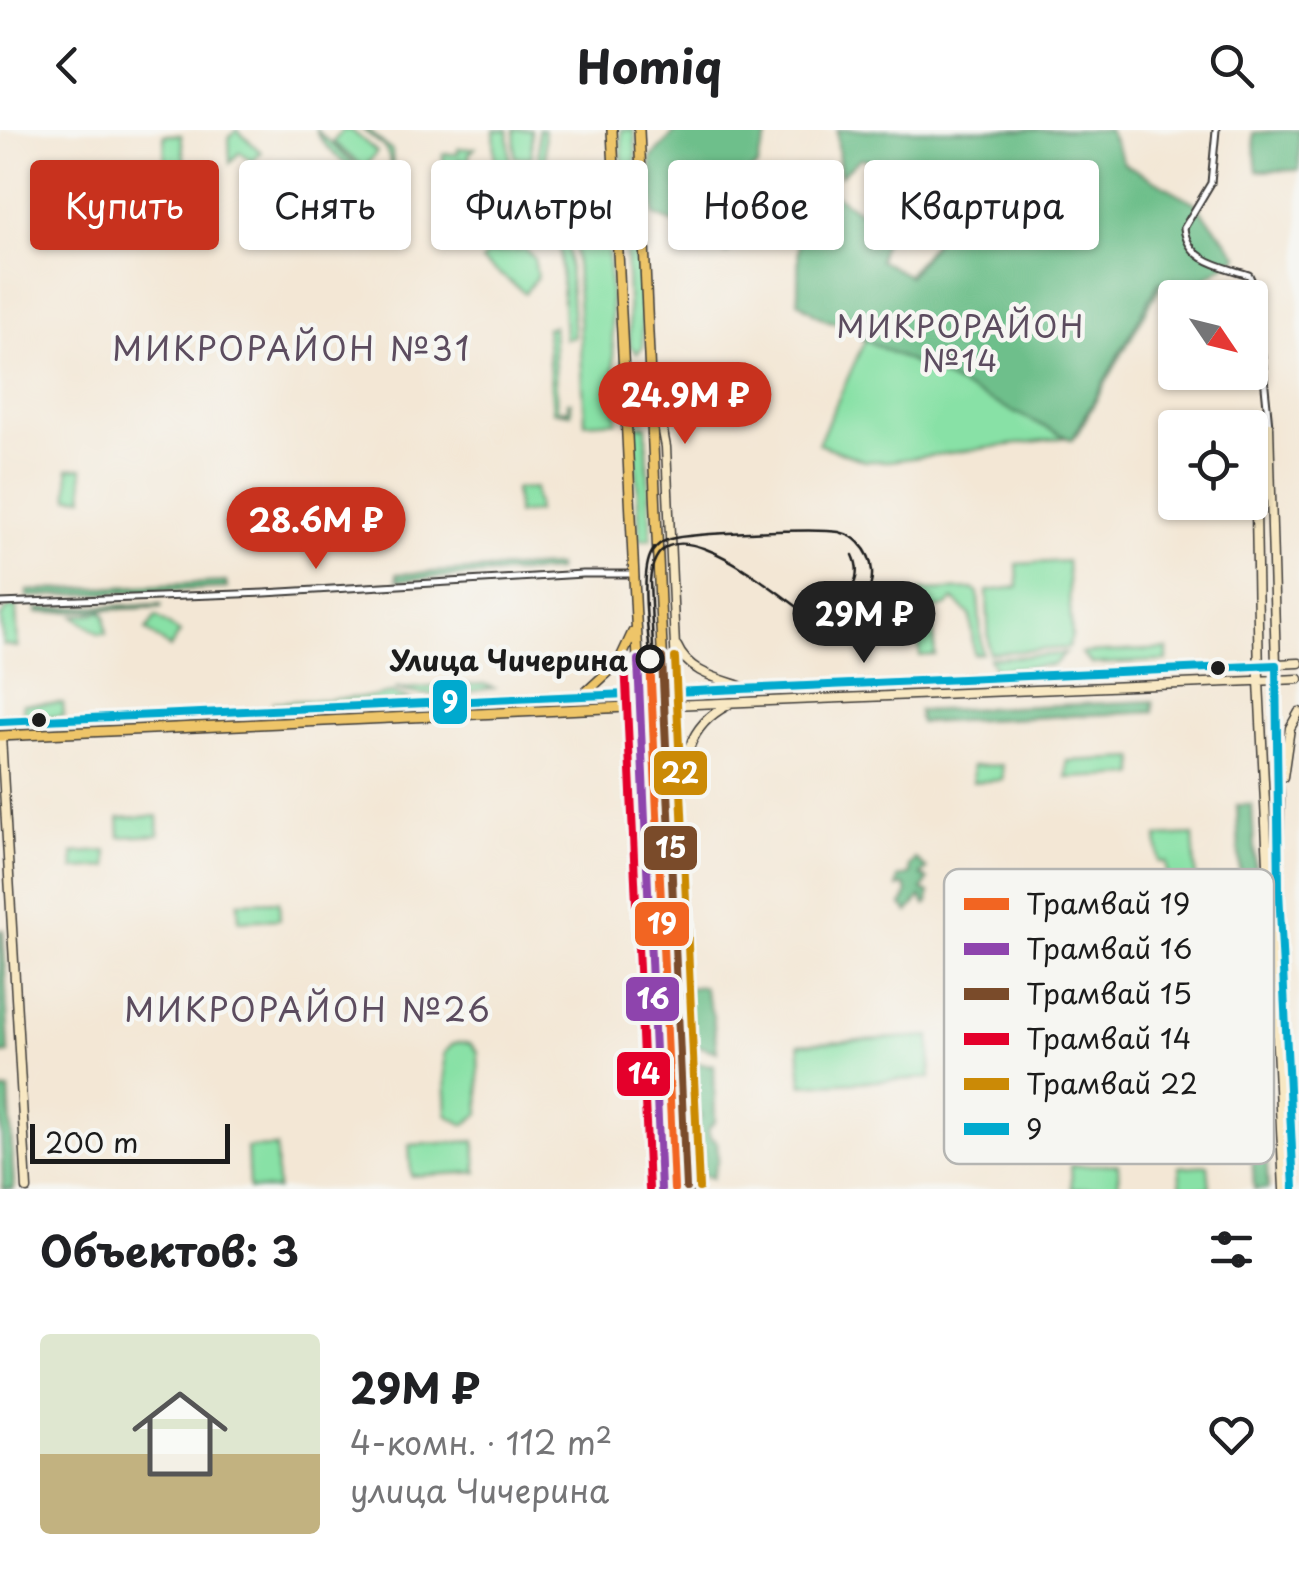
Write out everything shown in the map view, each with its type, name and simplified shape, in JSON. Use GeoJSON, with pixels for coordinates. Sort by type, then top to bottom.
{"type":"FeatureCollection","features":[{"type":"Feature","properties":{"kind":"main road"},"geometry":{"type":"LineString","coordinates":[[612,130],[664,1189]]}},
{"type":"Feature","properties":{"kind":"main road"},"geometry":{"type":"LineString","coordinates":[[638,130],[663,671],[672,705],[674,865],[688,1189]]}},
{"type":"Feature","properties":{"kind":"main road"},"geometry":{"type":"LineString","coordinates":[[624,359],[649,358]]}},
{"type":"Feature","properties":{"kind":"main road"},"geometry":{"type":"LineString","coordinates":[[652,398],[666,447],[676,670],[670,692]]}},
{"type":"Feature","properties":{"kind":"main road"},"geometry":{"type":"LineString","coordinates":[[1269,426],[1280,908],[1294,1189]]}},
{"type":"Feature","properties":{"kind":"main road"},"geometry":{"type":"LineString","coordinates":[[1256,520],[1268,869]]}},
{"type":"Feature","properties":{"kind":"main road"},"geometry":{"type":"LineString","coordinates":[[1258,608],[1265,616],[1275,608]]}},
{"type":"Feature","properties":{"kind":"main road"},"geometry":{"type":"LineString","coordinates":[[581,697],[620,662],[630,645],[636,620]]}},
{"type":"Feature","properties":{"kind":"main road"},"geometry":{"type":"LineString","coordinates":[[675,636],[688,664],[702,673],[747,688]]}},
{"type":"Feature","properties":{"kind":"main road"},"geometry":{"type":"LineString","coordinates":[[27,1189],[0,721],[1299,664]]}},
{"type":"Feature","properties":{"kind":"main road"},"geometry":{"type":"LineString","coordinates":[[0,736],[1299,679]]}},
{"type":"Feature","properties":{"kind":"main road"},"geometry":{"type":"LineString","coordinates":[[986,680],[988,692]]}},
{"type":"Feature","properties":{"kind":"main road"},"geometry":{"type":"LineString","coordinates":[[674,865],[684,813],[686,750],[711,715],[732,703]]}},
{"type":"Feature","properties":{"kind":"main road"},"geometry":{"type":"LineString","coordinates":[[326,708],[327,720]]}},
{"type":"Feature","properties":{"kind":"main road"},"geometry":{"type":"LineString","coordinates":[[1280,801],[1286,747],[1299,712]]}},
{"type":"Feature","properties":{"kind":"main road"},"geometry":{"type":"LineString","coordinates":[[1274,986],[1284,1189]]}},
{"type":"Feature","properties":{"kind":"street"},"geometry":{"type":"LineString","coordinates":[[1216,130],[1212,178],[1184,234],[1211,265],[1249,275],[1256,300],[1269,426]]}},
{"type":"Feature","properties":{"kind":"street"},"geometry":{"type":"LineString","coordinates":[[0,602],[634,574]]}},
{"type":"Feature","properties":{"kind":"green space"},"geometry":{"type":"Polygon","coordinates":[[[237,130],[261,152],[250,160],[240,152],[230,163],[229,137],[237,130]]]}},
{"type":"Feature","properties":{"kind":"green space"},"geometry":{"type":"Polygon","coordinates":[[[316,130],[349,160],[342,160],[316,130]]]}},
{"type":"Feature","properties":{"kind":"green space"},"geometry":{"type":"Polygon","coordinates":[[[343,130],[351,130],[377,152],[370,160],[354,160],[333,142],[343,130]]]}},
{"type":"Feature","properties":{"kind":"green space"},"geometry":{"type":"Polygon","coordinates":[[[363,130],[368,130],[392,151],[390,160],[383,146],[363,130]]]}},
{"type":"Feature","properties":{"kind":"green space"},"geometry":{"type":"Polygon","coordinates":[[[494,130],[508,130],[510,160],[495,160],[494,130]]]}},
{"type":"Feature","properties":{"kind":"green space"},"geometry":{"type":"Polygon","coordinates":[[[514,130],[531,130],[532,157],[515,158],[514,130]]]}},
{"type":"Feature","properties":{"kind":"green space"},"geometry":{"type":"Polygon","coordinates":[[[538,130],[544,130],[546,160],[539,160],[538,130]]]}},
{"type":"Feature","properties":{"kind":"green space"},"geometry":{"type":"Polygon","coordinates":[[[621,130],[633,130],[636,160],[622,160],[621,130]]]}},
{"type":"Feature","properties":{"kind":"green space"},"geometry":{"type":"Polygon","coordinates":[[[677,130],[756,130],[767,138],[759,160],[668,160],[668,221],[654,215],[651,158],[677,130]]]}},
{"type":"Feature","properties":{"kind":"green space"},"geometry":{"type":"Polygon","coordinates":[[[837,130],[1109,130],[1124,163],[1195,203],[1239,256],[1203,280],[1158,280],[1072,440],[861,338],[872,322],[851,325],[815,314],[798,301],[798,250],[844,250],[844,201],[864,215],[864,250],[882,250],[879,260],[909,276],[929,250],[1099,250],[1099,160],[861,158],[844,173],[844,160],[839,160],[837,130]]]}},
{"type":"Feature","properties":{"kind":"green space"},"geometry":{"type":"Polygon","coordinates":[[[1299,130],[1299,170],[1257,171],[1253,133],[1299,130]]]}},
{"type":"Feature","properties":{"kind":"green space"},"geometry":{"type":"Polygon","coordinates":[[[164,135],[181,135],[184,160],[165,160],[164,135]]]}},
{"type":"Feature","properties":{"kind":"green space"},"geometry":{"type":"Polygon","coordinates":[[[475,148],[469,160],[443,160],[443,154],[458,154],[458,149],[475,148]]]}},
{"type":"Feature","properties":{"kind":"green space"},"geometry":{"type":"Polygon","coordinates":[[[1099,224],[1172,265],[1164,280],[1158,280],[1158,290],[1076,436],[890,461],[865,461],[818,444],[864,342],[928,250],[1099,250],[1099,224]]]}},
{"type":"Feature","properties":{"kind":"green space"},"geometry":{"type":"Polygon","coordinates":[[[526,250],[534,258],[537,277],[525,293],[482,261],[487,254],[526,250]]]}},
{"type":"Feature","properties":{"kind":"green space"},"geometry":{"type":"Polygon","coordinates":[[[560,250],[568,250],[574,337],[565,339],[560,250]]]}},
{"type":"Feature","properties":{"kind":"green space"},"geometry":{"type":"Polygon","coordinates":[[[575,250],[608,250],[617,421],[585,423],[575,250]]]}},
{"type":"Feature","properties":{"kind":"green space"},"geometry":{"type":"Polygon","coordinates":[[[626,250],[639,250],[643,347],[637,353],[630,346],[626,250]]]}},
{"type":"Feature","properties":{"kind":"green space"},"geometry":{"type":"Polygon","coordinates":[[[553,326],[557,410],[568,410],[571,402],[571,413],[553,411],[546,328],[553,326]]]}},
{"type":"Feature","properties":{"kind":"green space"},"geometry":{"type":"Polygon","coordinates":[[[637,362],[643,368],[645,419],[634,420],[631,368],[637,362]]]}},
{"type":"Feature","properties":{"kind":"green space"},"geometry":{"type":"Polygon","coordinates":[[[646,425],[651,539],[640,540],[634,426],[646,425]]]}},
{"type":"Feature","properties":{"kind":"green space"},"geometry":{"type":"Polygon","coordinates":[[[82,468],[84,497],[69,498],[68,469],[82,468]]]}},
{"type":"Feature","properties":{"kind":"green space"},"geometry":{"type":"Polygon","coordinates":[[[535,488],[537,512],[517,514],[515,489],[535,488]]]}},
{"type":"Feature","properties":{"kind":"green space"},"geometry":{"type":"Polygon","coordinates":[[[1067,561],[1072,636],[1068,648],[989,653],[987,591],[1018,587],[1017,564],[1067,561]]]}},
{"type":"Feature","properties":{"kind":"green space"},"geometry":{"type":"Polygon","coordinates":[[[557,566],[557,571],[397,580],[397,574],[557,566]]]}},
{"type":"Feature","properties":{"kind":"green space"},"geometry":{"type":"Polygon","coordinates":[[[226,582],[227,588],[27,597],[27,591],[226,582]]]}},
{"type":"Feature","properties":{"kind":"green space"},"geometry":{"type":"Polygon","coordinates":[[[972,589],[978,593],[982,653],[974,654],[970,615],[953,599],[947,606],[932,610],[935,655],[920,656],[915,595],[922,591],[972,589]]]}},
{"type":"Feature","properties":{"kind":"green space"},"geometry":{"type":"Polygon","coordinates":[[[16,606],[18,647],[3,645],[1,617],[6,609],[16,606]]]}},
{"type":"Feature","properties":{"kind":"green space"},"geometry":{"type":"Polygon","coordinates":[[[161,607],[37,613],[37,609],[161,607]]]}},
{"type":"Feature","properties":{"kind":"green space"},"geometry":{"type":"Polygon","coordinates":[[[102,612],[106,634],[99,634],[74,616],[102,612]]]}},
{"type":"Feature","properties":{"kind":"green space"},"geometry":{"type":"Polygon","coordinates":[[[156,616],[180,633],[170,648],[146,630],[156,616]]]}},
{"type":"Feature","properties":{"kind":"green space"},"geometry":{"type":"Polygon","coordinates":[[[1167,649],[1167,661],[1092,664],[1081,653],[1167,649]]]}},
{"type":"Feature","properties":{"kind":"green space"},"geometry":{"type":"Polygon","coordinates":[[[1065,654],[1053,665],[995,669],[989,658],[1065,654]]]}},
{"type":"Feature","properties":{"kind":"green space"},"geometry":{"type":"Polygon","coordinates":[[[484,684],[494,688],[434,695],[395,689],[484,684]]]}},
{"type":"Feature","properties":{"kind":"green space"},"geometry":{"type":"Polygon","coordinates":[[[391,693],[413,701],[277,706],[273,702],[372,697],[391,693]]]}},
{"type":"Feature","properties":{"kind":"green space"},"geometry":{"type":"Polygon","coordinates":[[[1153,701],[1153,712],[920,723],[918,711],[1153,701]]]}},
{"type":"Feature","properties":{"kind":"green space"},"geometry":{"type":"Polygon","coordinates":[[[63,703],[64,716],[24,718],[23,704],[63,703]]]}},
{"type":"Feature","properties":{"kind":"green space"},"geometry":{"type":"Polygon","coordinates":[[[1135,758],[1135,775],[1067,778],[1067,761],[1135,758]]]}},
{"type":"Feature","properties":{"kind":"green space"},"geometry":{"type":"Polygon","coordinates":[[[1002,765],[1003,780],[973,782],[972,766],[1002,765]]]}},
{"type":"Feature","properties":{"kind":"green space"},"geometry":{"type":"Polygon","coordinates":[[[1237,805],[1252,805],[1255,869],[1240,869],[1237,805]]]}},
{"type":"Feature","properties":{"kind":"green space"},"geometry":{"type":"Polygon","coordinates":[[[158,816],[159,835],[120,837],[119,818],[158,816]]]}},
{"type":"Feature","properties":{"kind":"green space"},"geometry":{"type":"Polygon","coordinates":[[[1193,835],[1195,869],[1167,869],[1166,862],[1159,862],[1157,837],[1193,835]]]}},
{"type":"Feature","properties":{"kind":"green space"},"geometry":{"type":"Polygon","coordinates":[[[107,851],[108,867],[74,869],[73,853],[107,851]]]}},
{"type":"Feature","properties":{"kind":"green space"},"geometry":{"type":"Polygon","coordinates":[[[915,859],[927,869],[921,875],[928,880],[922,890],[929,893],[928,903],[925,905],[921,897],[908,912],[902,905],[907,894],[905,885],[897,887],[898,878],[911,874],[909,867],[915,859]]]}},
{"type":"Feature","properties":{"kind":"green space"},"geometry":{"type":"Polygon","coordinates":[[[279,901],[280,919],[239,921],[238,902],[279,901]]]}},
{"type":"Feature","properties":{"kind":"green space"},"geometry":{"type":"Polygon","coordinates":[[[0,930],[9,1053],[0,1054],[0,930]]]}},
{"type":"Feature","properties":{"kind":"green space"},"geometry":{"type":"Polygon","coordinates":[[[703,986],[713,1016],[717,1052],[688,1043],[686,988],[703,986]]]}},
{"type":"Feature","properties":{"kind":"green space"},"geometry":{"type":"Polygon","coordinates":[[[930,1036],[931,1078],[802,1085],[799,1044],[930,1036]]]}},
{"type":"Feature","properties":{"kind":"green space"},"geometry":{"type":"Polygon","coordinates":[[[460,1042],[471,1044],[478,1052],[480,1113],[464,1125],[447,1115],[444,1053],[460,1042]]]}},
{"type":"Feature","properties":{"kind":"green space"},"geometry":{"type":"Polygon","coordinates":[[[691,1063],[714,1065],[715,1121],[708,1129],[717,1142],[718,1159],[712,1178],[699,1174],[698,1143],[693,1128],[702,1116],[692,1111],[691,1063]]]}},
{"type":"Feature","properties":{"kind":"green space"},"geometry":{"type":"Polygon","coordinates":[[[9,1090],[14,1189],[3,1189],[0,1091],[9,1090]]]}},
{"type":"Feature","properties":{"kind":"green space"},"geometry":{"type":"Polygon","coordinates":[[[475,1141],[477,1172],[411,1176],[409,1145],[475,1141]]]}},
{"type":"Feature","properties":{"kind":"green space"},"geometry":{"type":"Polygon","coordinates":[[[276,1147],[277,1189],[249,1189],[247,1148],[276,1147]]]}},
{"type":"Feature","properties":{"kind":"green space"},"geometry":{"type":"Polygon","coordinates":[[[1118,1164],[1119,1187],[1072,1189],[1071,1166],[1118,1164]]]}},
{"type":"Feature","properties":{"kind":"green space"},"geometry":{"type":"Polygon","coordinates":[[[1253,1164],[1267,1164],[1268,1189],[1254,1189],[1253,1164]]]}},
{"type":"Feature","properties":{"kind":"green space"},"geometry":{"type":"Polygon","coordinates":[[[1208,1165],[1210,1189],[1181,1189],[1179,1167],[1208,1165]]]}},
{"type":"Feature","properties":{"kind":"tram line"},"geometry":{"type":"LineString","coordinates":[[650,659],[646,574],[652,552],[665,541],[727,533],[827,531],[853,537],[869,557],[872,572],[864,600],[853,611],[822,618],[803,611],[718,554],[693,545],[673,545],[658,556],[650,581],[657,738]]}},
{"type":"Feature","properties":{"kind":"tram line"},"geometry":{"type":"LineString","coordinates":[[805,599],[827,603],[846,595],[856,577],[853,555]]}},
{"type":"Feature","properties":{"kind":"tram line","name":"15"},"geometry":{"type":"LineString","coordinates":[[662,658],[686,1188]]}},
{"type":"Feature","properties":{"kind":"tram line","name":"22"},"geometry":{"type":"LineString","coordinates":[[675,658],[699,1188]]}},
{"type":"Feature","properties":{"kind":"tram line","name":"19"},"geometry":{"type":"LineString","coordinates":[[650,659],[674,1189]]}},
{"type":"Feature","properties":{"kind":"tram line","name":"14"},"geometry":{"type":"LineString","coordinates":[[625,660],[649,1189]]}},
{"type":"Feature","properties":{"kind":"tram line","name":"16"},"geometry":{"type":"LineString","coordinates":[[638,660],[661,1189]]}},
{"type":"Feature","properties":{"kind":"transit line","name":"9"},"geometry":{"type":"LineString","coordinates":[[0,722],[1276,665],[1279,890],[1294,1189]]}},
{"type":"Feature","properties":{"kind":"place","name":"Улица Чичерина"},"geometry":{"type":"Point","coordinates":[650,659]}},
{"type":"Feature","properties":{"kind":"district","name":"МИКРОРАЙОН №14"},"geometry":{"type":"Point","coordinates":[961,342]}},
{"type":"Feature","properties":{"kind":"district","name":"МИКРОРАЙОН №31"},"geometry":{"type":"Point","coordinates":[292,348]}},
{"type":"Feature","properties":{"kind":"district","name":"МИКРОРАЙОН №26"},"geometry":{"type":"Point","coordinates":[308,1009]}}]}
